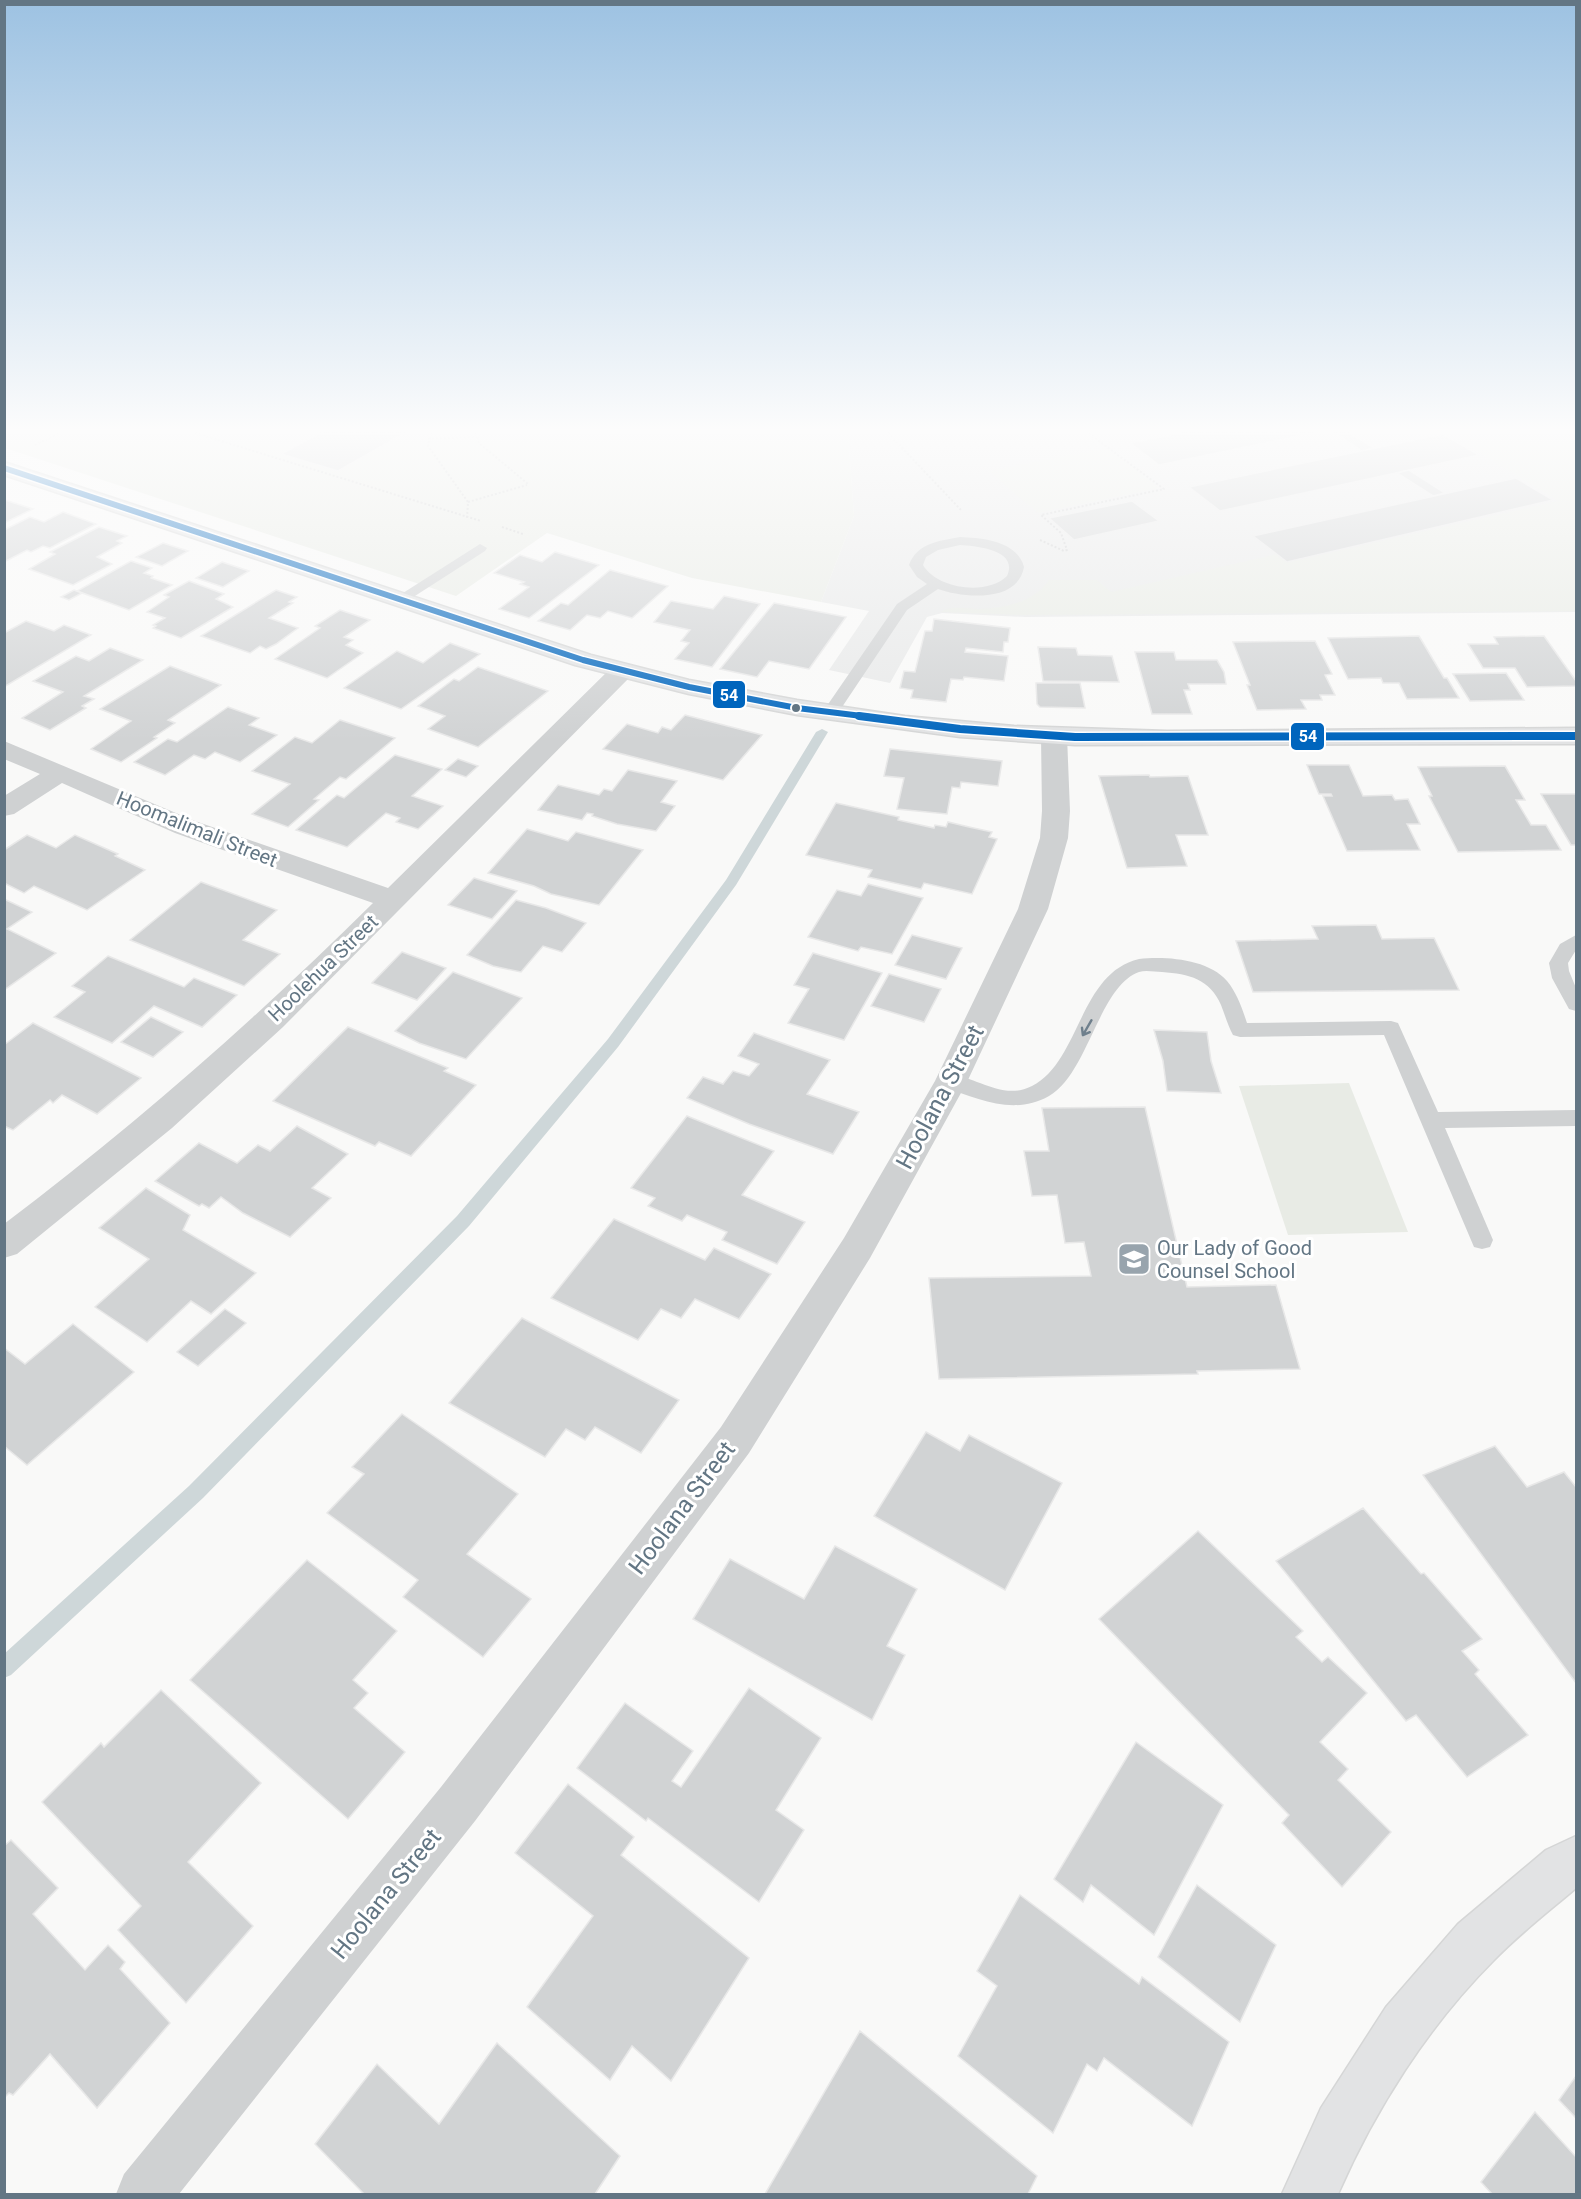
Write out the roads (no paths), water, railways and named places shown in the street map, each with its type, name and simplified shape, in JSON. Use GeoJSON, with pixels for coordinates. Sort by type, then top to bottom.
{"type":"FeatureCollection","features":[{"type":"Feature","properties":{"kind":"street"},"geometry":{"type":"LineString","coordinates":[[206,536],[622,671],[754,700],[830,713],[1013,734],[1054,736],[1160,739],[1576,736]]}},
{"type":"Feature","properties":{"kind":"street","name":"Hoolehua Street"},"geometry":{"type":"LineString","coordinates":[[4,1244],[55,1206],[206,1079],[306,986],[622,671]]}},
{"type":"Feature","properties":{"kind":"street","name":"Hoolana Street"},"geometry":{"type":"LineString","coordinates":[[144,2194],[458,1804],[735,1440],[857,1248],[951,1082],[1033,909],[1054,838],[1056,811],[1054,736]]}},
{"type":"Feature","properties":{"kind":"street","name":"Hoomalimali Street"},"geometry":{"type":"LineString","coordinates":[[4,749],[185,827],[393,900]]}},
{"type":"Feature","properties":{"kind":"street"},"geometry":{"type":"LineString","coordinates":[[4,808],[60,773]]}},
{"type":"Feature","properties":{"kind":"street"},"geometry":{"type":"LineString","coordinates":[[1310,2194],[1340,2127],[1404,2025],[1476,1942],[1563,1867],[1576,1860]]}},
{"type":"Feature","properties":{"kind":"lane"},"geometry":{"type":"LineString","coordinates":[[830,713],[902,607],[935,585],[967,592],[984,591],[1011,582],[1017,575],[1018,567],[1014,558],[992,546],[976,542],[944,543],[921,554],[916,562],[917,570],[935,585]]}},
{"type":"Feature","properties":{"kind":"lane"},"geometry":{"type":"LineString","coordinates":[[399,600],[480,548]]}},
{"type":"Feature","properties":{"kind":"lane"},"geometry":{"type":"LineString","coordinates":[[1576,941],[1566,948],[1558,959],[1559,972],[1576,1004]]}},
{"type":"Feature","properties":{"kind":"lane"},"geometry":{"type":"LineString","coordinates":[[951,1082],[1008,1100],[1029,1096],[1043,1089],[1058,1076],[1116,977],[1134,967],[1158,965],[1188,968],[1211,976],[1225,990],[1240,1030],[1391,1028],[1482,1240]]}},
{"type":"Feature","properties":{"kind":"lane"},"geometry":{"type":"LineString","coordinates":[[1429,1120],[1576,1118]]}},
{"type":"Feature","properties":{"kind":"waterway"},"geometry":{"type":"LineString","coordinates":[[4,1668],[196,1492],[463,1221],[613,1043],[731,882],[822,732]]}},
{"type":"Feature","properties":{"kind":"place","name":"Our Lady of Good Counsel School"},"geometry":{"type":"Point","coordinates":[1134,1259]}}]}
